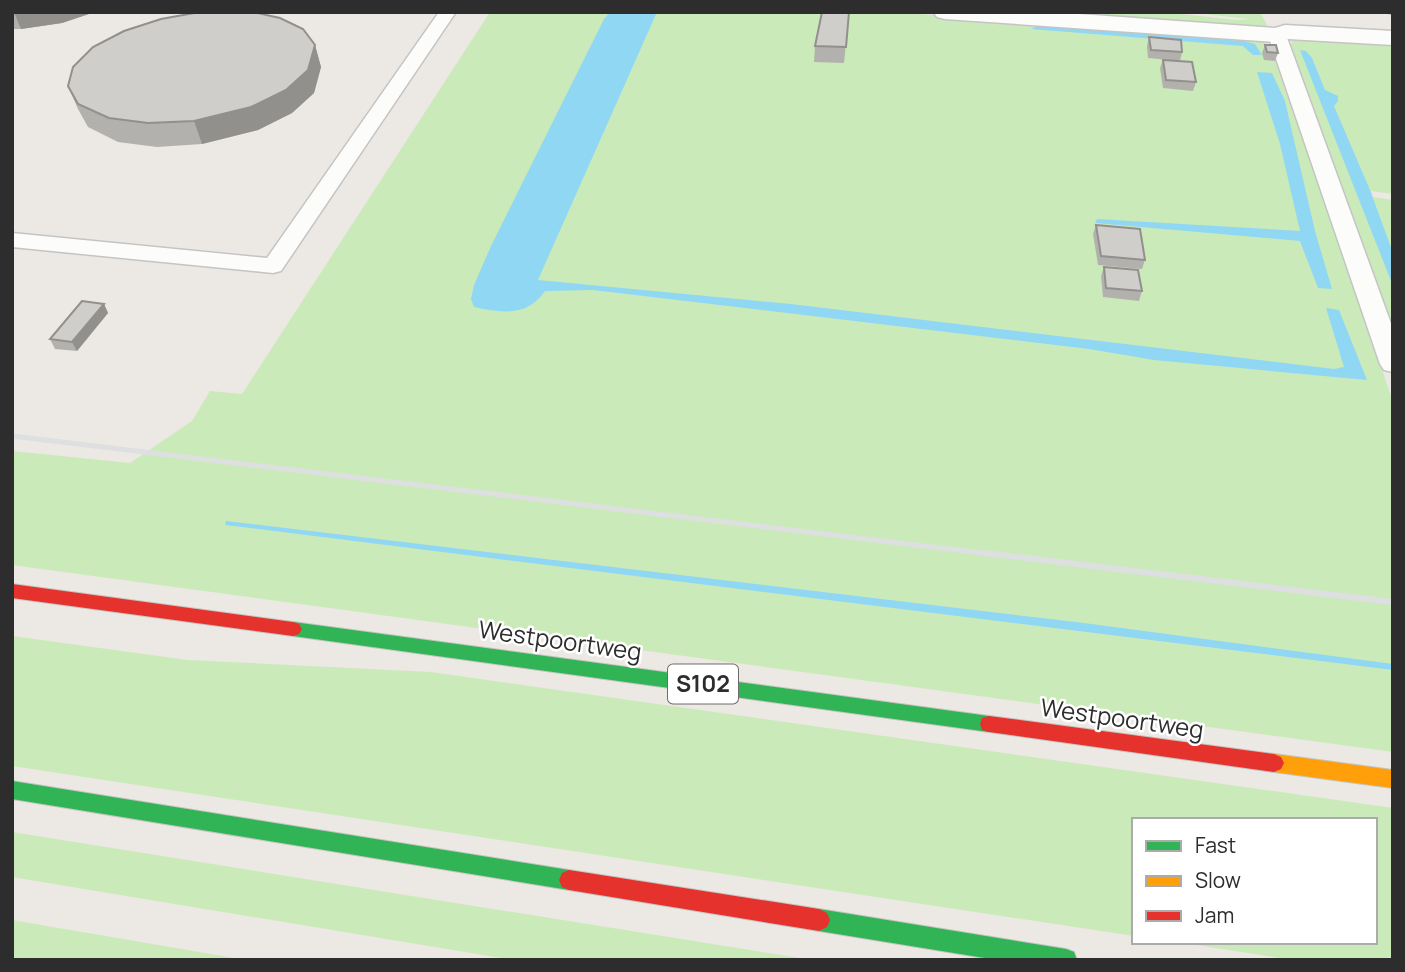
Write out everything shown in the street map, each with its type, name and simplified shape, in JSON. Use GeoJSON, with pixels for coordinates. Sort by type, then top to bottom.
{"type":"FeatureCollection","features":[{"type":"Feature","properties":{"kind":"main road","name":"Westpoortweg"},"geometry":{"type":"LineString","coordinates":[[12,591],[1393,779]]}},
{"type":"Feature","properties":{"kind":"main road"},"geometry":{"type":"LineString","coordinates":[[12,790],[1066,960]]}},
{"type":"Feature","properties":{"kind":"street"},"geometry":{"type":"LineString","coordinates":[[945,12],[1279,26],[1393,38]]}},
{"type":"Feature","properties":{"kind":"lane"},"geometry":{"type":"LineString","coordinates":[[12,240],[273,267],[448,12]]}},
{"type":"Feature","properties":{"kind":"lane"},"geometry":{"type":"LineString","coordinates":[[1279,26],[1393,364]]}},
{"type":"Feature","properties":{"kind":"green space"},"geometry":{"type":"Polygon","coordinates":[[[490,12],[890,12],[1222,35],[1260,40],[1273,47],[1393,402],[1393,752],[12,565],[12,451],[130,463],[192,421],[210,391],[242,394],[490,12]]]}},
{"type":"Feature","properties":{"kind":"green space"},"geometry":{"type":"Polygon","coordinates":[[[1018,12],[1163,12],[1237,20],[1249,19],[1186,12],[1260,12],[1267,25],[1263,28],[1018,12]]]}},
{"type":"Feature","properties":{"kind":"green space"},"geometry":{"type":"Polygon","coordinates":[[[1304,37],[1393,44],[1393,194],[1371,191],[1373,197],[1393,200],[1393,338],[1290,47],[1293,40],[1304,37]]]}},
{"type":"Feature","properties":{"kind":"green space"},"geometry":{"type":"Polygon","coordinates":[[[12,636],[188,660],[431,672],[1393,808],[1393,960],[1293,960],[1190,944],[1377,944],[1377,818],[1132,818],[1132,936],[12,766],[12,636]]]}},
{"type":"Feature","properties":{"kind":"green space"},"geometry":{"type":"Polygon","coordinates":[[[12,832],[812,960],[513,960],[12,877],[12,832]]]}},
{"type":"Feature","properties":{"kind":"green space"},"geometry":{"type":"Polygon","coordinates":[[[12,920],[246,960],[12,960],[12,920]]]}},
{"type":"Feature","properties":{"kind":"water"},"geometry":{"type":"Polygon","coordinates":[[[610,12],[657,12],[538,280],[791,304],[1334,369],[1344,367],[1326,308],[1339,310],[1367,380],[1154,360],[1089,349],[593,290],[545,291],[531,305],[513,311],[474,307],[471,299],[474,285],[491,246],[604,19],[610,12]]]}},
{"type":"Feature","properties":{"kind":"water"},"geometry":{"type":"Polygon","coordinates":[[[1038,26],[1243,41],[1255,44],[1262,55],[1253,55],[1243,46],[1031,29],[1038,26]]]}},
{"type":"Feature","properties":{"kind":"water"},"geometry":{"type":"Polygon","coordinates":[[[1300,50],[1306,51],[1312,58],[1325,90],[1338,96],[1334,106],[1370,190],[1393,253],[1393,286],[1300,50]]]}},
{"type":"Feature","properties":{"kind":"water"},"geometry":{"type":"Polygon","coordinates":[[[1257,72],[1272,73],[1285,101],[1315,231],[1332,289],[1318,288],[1300,241],[1095,223],[1097,219],[1300,231],[1280,144],[1257,72]]]}},
{"type":"Feature","properties":{"kind":"water"},"geometry":{"type":"Polygon","coordinates":[[[226,521],[1084,623],[1393,664],[1393,670],[225,525],[226,521]]]}},
{"type":"Feature","properties":{"kind":"building"},"geometry":{"type":"Polygon","coordinates":[[[200,12],[253,12],[280,18],[303,29],[315,45],[308,70],[286,90],[251,107],[194,121],[148,123],[109,118],[78,104],[68,86],[73,67],[93,47],[124,31],[161,19],[200,12]]]}},
{"type":"Feature","properties":{"kind":"building"},"geometry":{"type":"Polygon","coordinates":[[[822,12],[849,12],[846,47],[815,46],[822,12]]]}},
{"type":"Feature","properties":{"kind":"building"},"geometry":{"type":"Polygon","coordinates":[[[1149,37],[1181,40],[1182,52],[1151,50],[1149,37]]]}},
{"type":"Feature","properties":{"kind":"building"},"geometry":{"type":"Polygon","coordinates":[[[1265,45],[1276,45],[1278,53],[1267,52],[1265,45]]]}},
{"type":"Feature","properties":{"kind":"building"},"geometry":{"type":"Polygon","coordinates":[[[1163,60],[1192,62],[1196,82],[1166,80],[1163,60]]]}},
{"type":"Feature","properties":{"kind":"building"},"geometry":{"type":"Polygon","coordinates":[[[1096,225],[1140,229],[1145,260],[1101,256],[1096,225]]]}},
{"type":"Feature","properties":{"kind":"building"},"geometry":{"type":"Polygon","coordinates":[[[1104,267],[1138,270],[1142,291],[1106,288],[1104,267]]]}},
{"type":"Feature","properties":{"kind":"building"},"geometry":{"type":"Polygon","coordinates":[[[82,301],[104,304],[72,342],[50,339],[82,301]]]}},
{"type":"Feature","properties":{"kind":"railway"},"geometry":{"type":"LineString","coordinates":[[12,436],[999,555]]}},
{"type":"Feature","properties":{"kind":"railway"},"geometry":{"type":"LineString","coordinates":[[984,553],[1393,602]]}},
{"type":"Feature","properties":{"kind":"traffic: fast"},"geometry":{"type":"LineString","coordinates":[[293,629],[989,724]]}},
{"type":"Feature","properties":{"kind":"traffic: fast"},"geometry":{"type":"LineString","coordinates":[[12,790],[569,880]]}},
{"type":"Feature","properties":{"kind":"traffic: fast"},"geometry":{"type":"LineString","coordinates":[[819,920],[1066,960]]}},
{"type":"Feature","properties":{"kind":"traffic: slow"},"geometry":{"type":"LineString","coordinates":[[1274,763],[1393,779]]}},
{"type":"Feature","properties":{"kind":"traffic: jam"},"geometry":{"type":"LineString","coordinates":[[12,591],[293,629]]}},
{"type":"Feature","properties":{"kind":"traffic: jam"},"geometry":{"type":"LineString","coordinates":[[989,724],[1274,763]]}},
{"type":"Feature","properties":{"kind":"traffic: jam"},"geometry":{"type":"LineString","coordinates":[[569,880],[819,920]]}}]}
